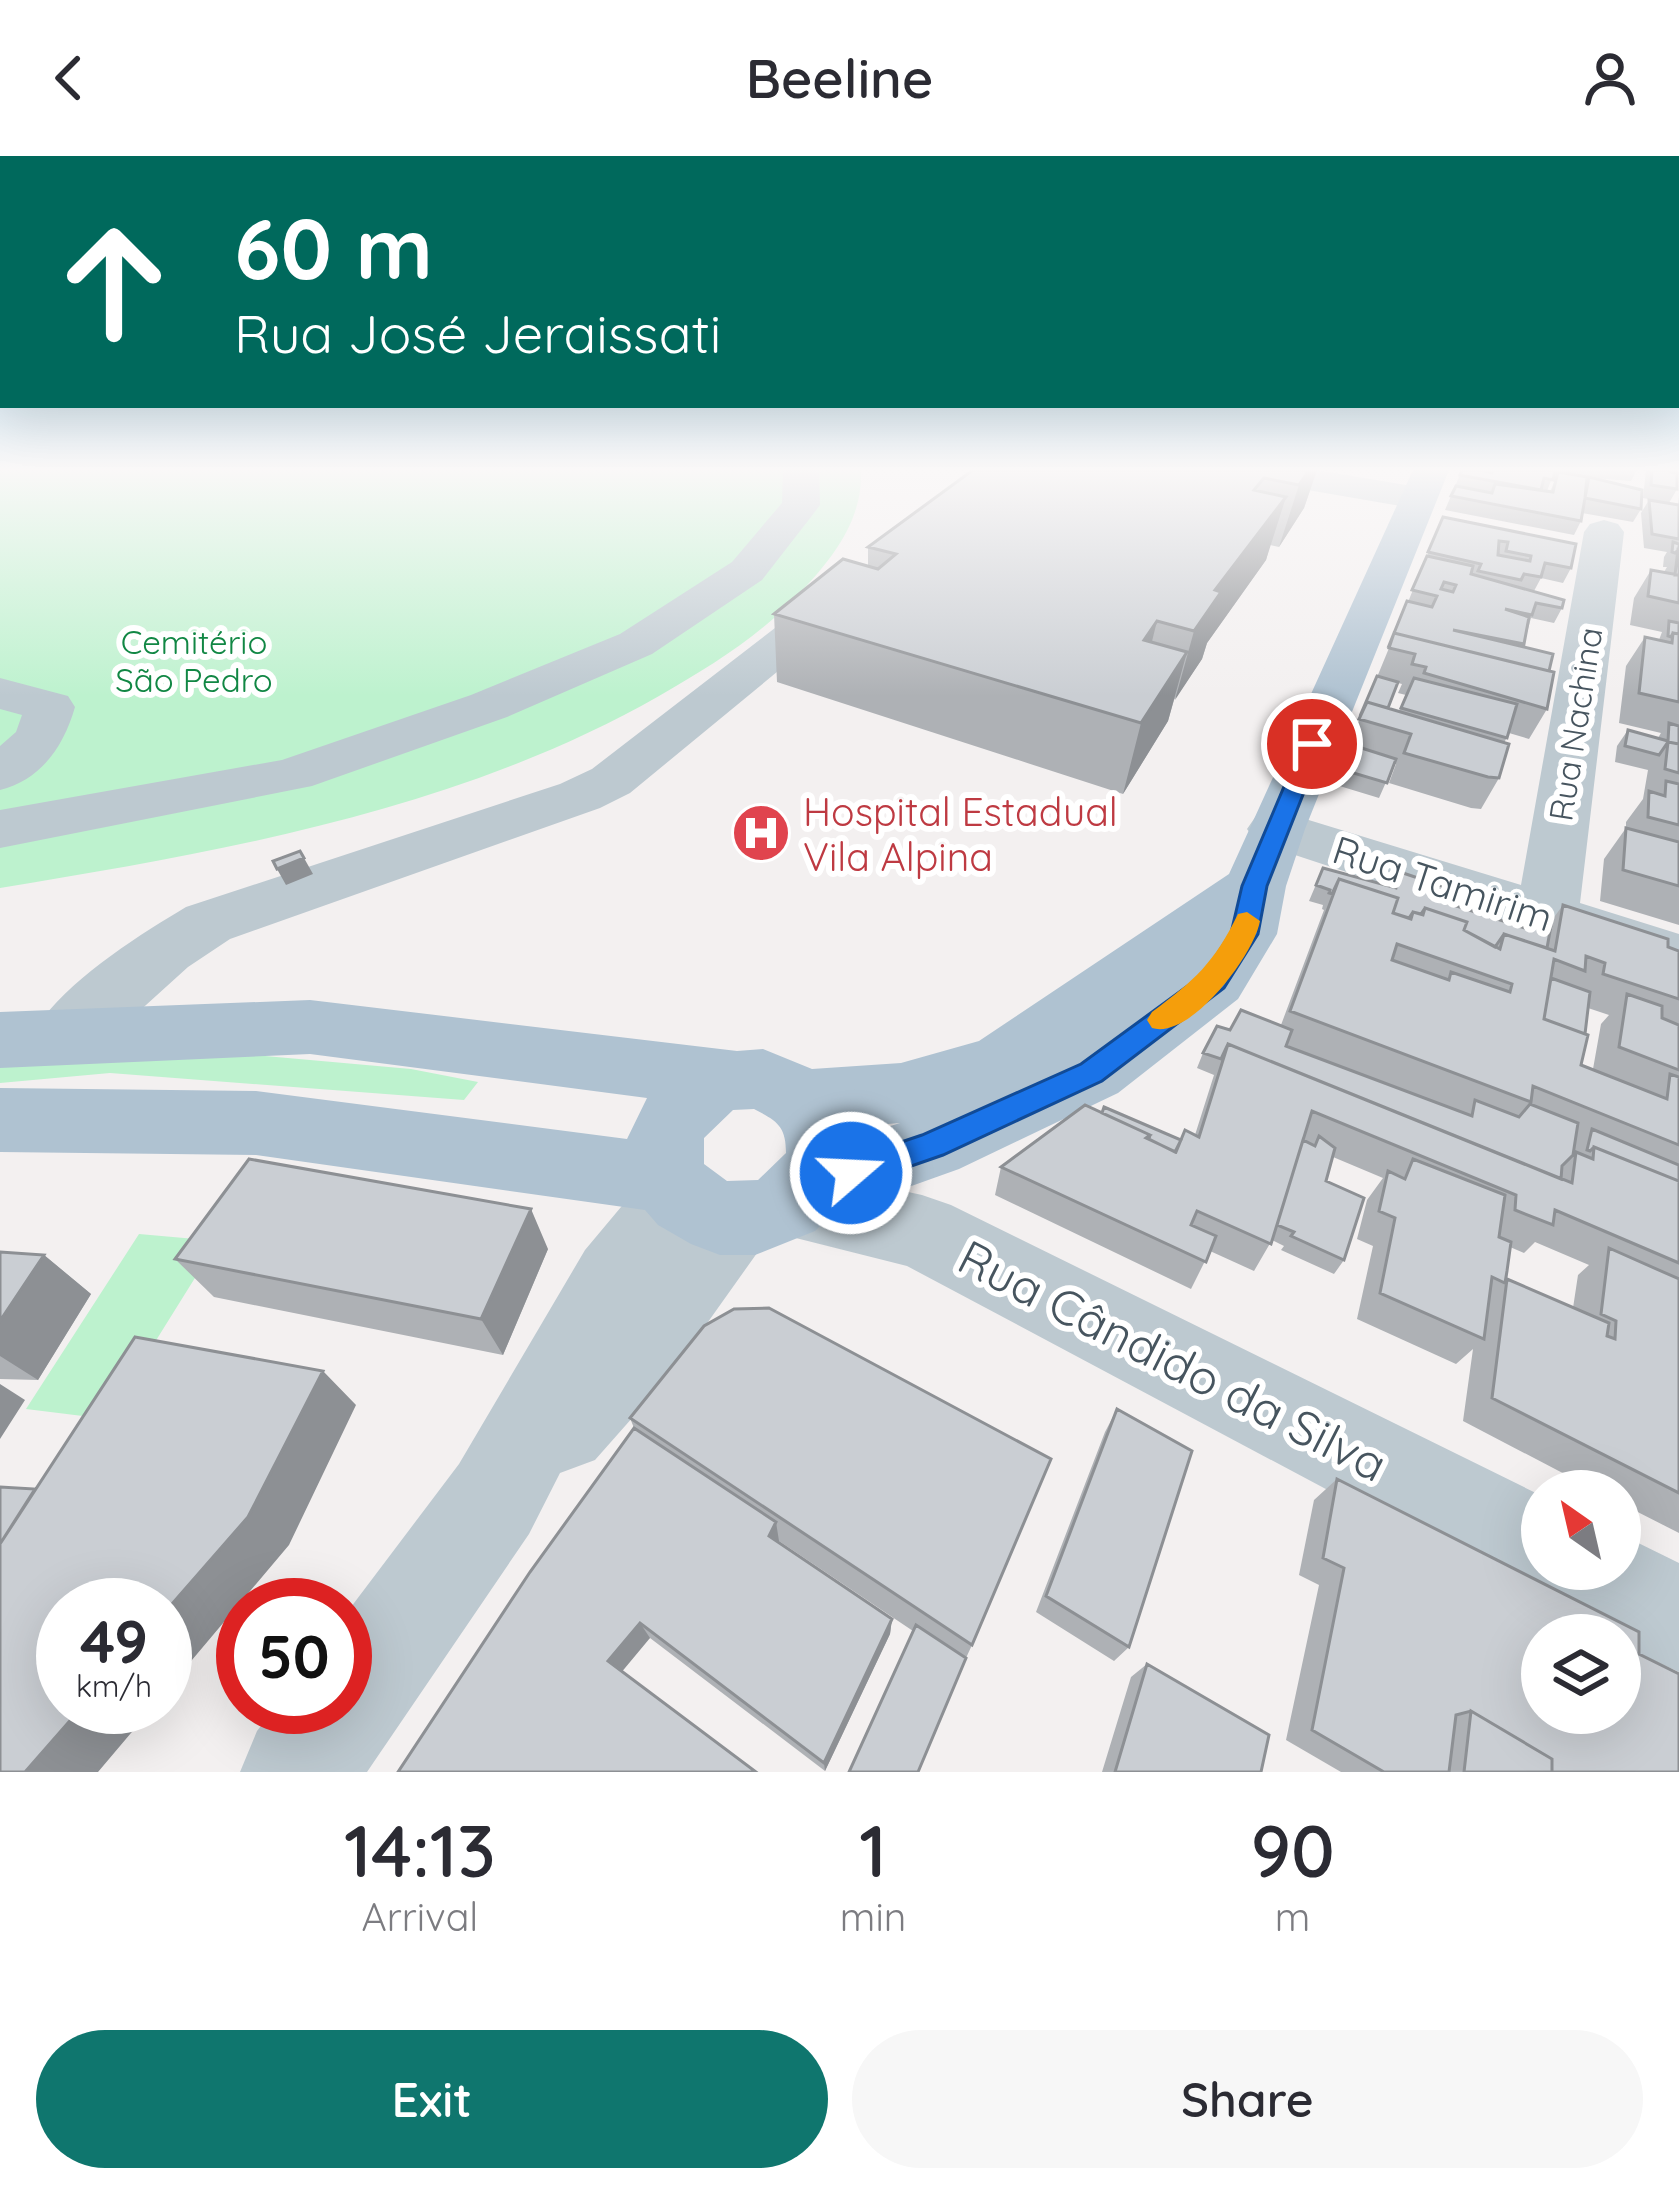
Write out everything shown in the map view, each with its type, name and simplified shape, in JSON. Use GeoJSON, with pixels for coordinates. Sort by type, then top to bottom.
{"type":"FeatureCollection","features":[{"type":"Feature","properties":{"kind":"main road"},"geometry":{"type":"LineString","coordinates":[[0,1120],[256,1124],[738,1196],[932,1146],[1092,1072],[1214,981],[1244,934],[1265,858],[1398,545]]}},
{"type":"Feature","properties":{"kind":"main road"},"geometry":{"type":"LineString","coordinates":[[808,1100],[902,1094],[1000,1063],[1265,858]]}},
{"type":"Feature","properties":{"kind":"main road"},"geometry":{"type":"LineString","coordinates":[[0,1040],[310,1027],[736,1080],[763,1079],[808,1100],[822,1119],[828,1142],[824,1165],[738,1196],[663,1157],[665,1135],[674,1115],[691,1098],[736,1080]]}},
{"type":"Feature","properties":{"kind":"street"},"geometry":{"type":"LineString","coordinates":[[0,829],[293,774],[489,706],[635,644],[747,571],[768,545]]}},
{"type":"Feature","properties":{"kind":"street","name":"Rua Nachina"},"geometry":{"type":"LineString","coordinates":[[1546,915],[1602,545]]}},
{"type":"Feature","properties":{"kind":"street"},"geometry":{"type":"LineString","coordinates":[[68,1034],[165,950],[208,923],[580,796],[611,781],[891,558]]}},
{"type":"Feature","properties":{"kind":"street"},"geometry":{"type":"LineString","coordinates":[[0,693],[50,707],[40,739],[0,774]]}},
{"type":"Feature","properties":{"kind":"street","name":"Rua Tamirim"},"geometry":{"type":"LineString","coordinates":[[1265,858],[1546,915],[1679,958]]}},
{"type":"Feature","properties":{"kind":"street"},"geometry":{"type":"LineString","coordinates":[[372,1669],[494,1499],[640,1343],[738,1196]]}},
{"type":"Feature","properties":{"kind":"street","name":"Rua Cândido da Silva"},"geometry":{"type":"LineString","coordinates":[[738,1196],[922,1232],[1521,1538]]}},
{"type":"Feature","properties":{"kind":"street"},"geometry":{"type":"LineString","coordinates":[[1622,1590],[1679,1619]]}},
{"type":"Feature","properties":{"kind":"street"},"geometry":{"type":"LineString","coordinates":[[298,1772],[325,1734]]}},
{"type":"Feature","properties":{"kind":"green space","name":"Cemitério São Pedro"},"geometry":{"type":"Polygon","coordinates":[[[0,545],[838,545],[782,610],[697,674],[582,735],[503,769],[422,797],[255,841],[0,888],[0,545]]]}},
{"type":"Feature","properties":{"kind":"green space"},"geometry":{"type":"Polygon","coordinates":[[[133,1044],[411,1069],[478,1082],[464,1100],[110,1073],[0,1083],[0,1055],[133,1044]]]}},
{"type":"Feature","properties":{"kind":"green space"},"geometry":{"type":"Polygon","coordinates":[[[139,1234],[218,1241],[107,1419],[26,1409],[139,1234]]]}},
{"type":"Feature","properties":{"kind":"building"},"geometry":{"type":"Polygon","coordinates":[[[1249,545],[1215,590],[1221,592],[1194,631],[1157,621],[1144,640],[1187,652],[1141,723],[774,614],[843,559],[878,569],[896,554],[868,547],[1249,545]]]}},
{"type":"Feature","properties":{"kind":"building"},"geometry":{"type":"Polygon","coordinates":[[[1431,545],[1499,545],[1498,555],[1530,561],[1531,556],[1506,551],[1507,545],[1576,545],[1571,568],[1545,563],[1541,577],[1524,574],[1521,580],[1478,571],[1481,564],[1428,552],[1431,545]]]}},
{"type":"Feature","properties":{"kind":"building"},"geometry":{"type":"Polygon","coordinates":[[[1427,556],[1473,566],[1471,574],[1564,600],[1562,608],[1536,603],[1532,615],[1505,609],[1529,617],[1524,644],[1453,630],[1553,654],[1549,671],[1394,633],[1407,601],[1432,607],[1437,596],[1412,590],[1427,556]],[[1444,582],[1441,589],[1453,592],[1456,585],[1444,582]]]}},
{"type":"Feature","properties":{"kind":"building"},"geometry":{"type":"Polygon","coordinates":[[[1651,570],[1679,575],[1679,603],[1648,596],[1651,570]]]}},
{"type":"Feature","properties":{"kind":"building"},"geometry":{"type":"Polygon","coordinates":[[[1669,621],[1679,623],[1679,634],[1668,636],[1669,621]]]}},
{"type":"Feature","properties":{"kind":"building"},"geometry":{"type":"Polygon","coordinates":[[[1394,633],[1554,672],[1547,709],[1424,673],[1426,667],[1412,664],[1415,654],[1389,648],[1394,633]]]}},
{"type":"Feature","properties":{"kind":"building"},"geometry":{"type":"Polygon","coordinates":[[[1673,633],[1679,634],[1679,702],[1639,693],[1645,637],[1672,643],[1673,633]]]}},
{"type":"Feature","properties":{"kind":"building"},"geometry":{"type":"Polygon","coordinates":[[[1377,676],[1398,682],[1388,708],[1367,702],[1360,716],[1377,676]]]}},
{"type":"Feature","properties":{"kind":"building"},"geometry":{"type":"Polygon","coordinates":[[[1414,678],[1517,704],[1507,738],[1401,708],[1414,678]]]}},
{"type":"Feature","properties":{"kind":"building"},"geometry":{"type":"Polygon","coordinates":[[[1367,702],[1509,744],[1499,778],[1404,753],[1411,734],[1359,719],[1367,702]]]}},
{"type":"Feature","properties":{"kind":"building"},"geometry":{"type":"Polygon","coordinates":[[[1669,723],[1679,726],[1679,744],[1668,742],[1659,755],[1625,746],[1628,730],[1668,741],[1669,723]]]}},
{"type":"Feature","properties":{"kind":"building"},"geometry":{"type":"Polygon","coordinates":[[[1668,742],[1679,744],[1679,773],[1665,769],[1668,742]]]}},
{"type":"Feature","properties":{"kind":"building"},"geometry":{"type":"Polygon","coordinates":[[[1349,744],[1396,759],[1387,783],[1340,769],[1349,744]]]}},
{"type":"Feature","properties":{"kind":"building"},"geometry":{"type":"Polygon","coordinates":[[[1666,781],[1679,784],[1679,825],[1648,817],[1649,791],[1665,796],[1666,781]]]}},
{"type":"Feature","properties":{"kind":"building"},"geometry":{"type":"Polygon","coordinates":[[[1626,828],[1679,842],[1679,886],[1623,870],[1626,828]]]}},
{"type":"Feature","properties":{"kind":"building"},"geometry":{"type":"Polygon","coordinates":[[[300,851],[304,858],[277,869],[273,861],[300,851]]]}},
{"type":"Feature","properties":{"kind":"building"},"geometry":{"type":"Polygon","coordinates":[[[1323,868],[1396,888],[1400,872],[1445,887],[1441,901],[1531,930],[1534,915],[1552,920],[1547,948],[1504,934],[1495,947],[1464,930],[1467,922],[1425,908],[1409,918],[1393,913],[1398,898],[1339,879],[1329,893],[1316,885],[1323,868]]]}},
{"type":"Feature","properties":{"kind":"building"},"geometry":{"type":"Polygon","coordinates":[[[1339,879],[1398,898],[1393,913],[1411,919],[1413,912],[1423,915],[1425,908],[1467,922],[1464,930],[1500,949],[1504,934],[1555,951],[1563,905],[1668,939],[1668,947],[1679,951],[1679,999],[1603,974],[1605,963],[1586,956],[1585,971],[1554,959],[1544,1019],[1588,1035],[1581,1065],[1667,1099],[1670,1074],[1679,1077],[1679,1145],[1533,1086],[1531,1102],[1290,1011],[1339,879]],[[1397,944],[1392,960],[1449,980],[1451,972],[1510,992],[1512,984],[1397,944]]]}},
{"type":"Feature","properties":{"kind":"building"},"geometry":{"type":"Polygon","coordinates":[[[1551,978],[1590,992],[1585,1034],[1544,1019],[1551,978]]]}},
{"type":"Feature","properties":{"kind":"building"},"geometry":{"type":"Polygon","coordinates":[[[1627,994],[1662,1006],[1662,1018],[1679,1025],[1679,1070],[1619,1047],[1627,994]]]}},
{"type":"Feature","properties":{"kind":"building"},"geometry":{"type":"Polygon","coordinates":[[[1241,1010],[1292,1030],[1286,1046],[1472,1116],[1475,1100],[1519,1117],[1530,1104],[1578,1123],[1573,1155],[1562,1166],[1561,1179],[1228,1044],[1221,1059],[1203,1053],[1217,1026],[1230,1030],[1241,1010]]]}},
{"type":"Feature","properties":{"kind":"building"},"geometry":{"type":"Polygon","coordinates":[[[1228,1044],[1572,1183],[1576,1152],[1593,1159],[1594,1147],[1679,1181],[1679,1263],[1555,1210],[1553,1225],[1515,1210],[1516,1195],[1312,1111],[1271,1244],[1197,1211],[1191,1225],[1216,1236],[1206,1262],[1001,1167],[1085,1105],[1176,1152],[1185,1130],[1199,1137],[1228,1044]]]}},
{"type":"Feature","properties":{"kind":"building"},"geometry":{"type":"Polygon","coordinates":[[[1104,1107],[1181,1140],[1175,1152],[1102,1113],[1104,1107]]]}},
{"type":"Feature","properties":{"kind":"building"},"geometry":{"type":"Polygon","coordinates":[[[1592,1129],[1679,1165],[1679,1181],[1594,1147],[1587,1150],[1592,1129]]]}},
{"type":"Feature","properties":{"kind":"building"},"geometry":{"type":"Polygon","coordinates":[[[1319,1136],[1335,1148],[1326,1181],[1364,1198],[1344,1260],[1277,1225],[1303,1140],[1315,1146],[1319,1136]]]}},
{"type":"Feature","properties":{"kind":"building"},"geometry":{"type":"Polygon","coordinates":[[[249,1159],[531,1209],[481,1319],[175,1259],[249,1159]]]}},
{"type":"Feature","properties":{"kind":"building"},"geometry":{"type":"Polygon","coordinates":[[[1413,1159],[1505,1195],[1499,1237],[1511,1242],[1507,1271],[1505,1283],[1492,1277],[1484,1339],[1380,1293],[1395,1218],[1379,1211],[1388,1171],[1405,1179],[1413,1159]]]}},
{"type":"Feature","properties":{"kind":"building"},"geometry":{"type":"Polygon","coordinates":[[[1609,1248],[1679,1279],[1679,1493],[1492,1398],[1507,1279],[1609,1323],[1607,1336],[1615,1339],[1616,1321],[1601,1314],[1609,1248]]]}},
{"type":"Feature","properties":{"kind":"building"},"geometry":{"type":"Polygon","coordinates":[[[0,1252],[44,1255],[0,1321],[0,1252]]]}},
{"type":"Feature","properties":{"kind":"building"},"geometry":{"type":"Polygon","coordinates":[[[769,1308],[1051,1459],[972,1645],[630,1418],[704,1326],[734,1309],[769,1308]]]}},
{"type":"Feature","properties":{"kind":"building"},"geometry":{"type":"Polygon","coordinates":[[[135,1337],[323,1371],[248,1517],[192,1581],[36,1578],[36,1734],[58,1734],[25,1772],[0,1772],[0,1544],[135,1337]]]}},
{"type":"Feature","properties":{"kind":"building"},"geometry":{"type":"Polygon","coordinates":[[[1117,1409],[1192,1451],[1129,1647],[1046,1596],[1117,1409]]]}},
{"type":"Feature","properties":{"kind":"building"},"geometry":{"type":"Polygon","coordinates":[[[634,1428],[776,1522],[769,1536],[892,1619],[824,1763],[640,1623],[608,1661],[756,1772],[398,1772],[530,1572],[634,1428]]]}},
{"type":"Feature","properties":{"kind":"building"},"geometry":{"type":"Polygon","coordinates":[[[1337,1479],[1521,1572],[1521,1590],[1556,1590],[1603,1614],[1521,1614],[1521,1734],[1641,1734],[1641,1655],[1679,1674],[1679,1772],[1552,1772],[1552,1759],[1471,1711],[1456,1715],[1449,1772],[1384,1772],[1312,1730],[1344,1568],[1323,1558],[1337,1479]]]}},
{"type":"Feature","properties":{"kind":"building"},"geometry":{"type":"Polygon","coordinates":[[[0,1487],[35,1489],[0,1544],[0,1487]]]}},
{"type":"Feature","properties":{"kind":"building"},"geometry":{"type":"Polygon","coordinates":[[[916,1625],[966,1658],[918,1772],[849,1772],[916,1625]]]}},
{"type":"Feature","properties":{"kind":"building"},"geometry":{"type":"Polygon","coordinates":[[[1147,1664],[1269,1735],[1261,1772],[1115,1772],[1147,1664]]]}},
{"type":"Feature","properties":{"kind":"building"},"geometry":{"type":"Polygon","coordinates":[[[1471,1711],[1552,1759],[1552,1772],[1464,1772],[1471,1711]]]}},
{"type":"Feature","properties":{"kind":"slow traffic"},"geometry":{"type":"LineString","coordinates":[[1162,1020],[1214,981],[1244,934],[1247,921]]}},
{"type":"Feature","properties":{"kind":"place","name":"Hospital Estadual Vila Alpina"},"geometry":{"type":"Point","coordinates":[761,833]}},
{"type":"Feature","properties":{"kind":"route"},"geometry":{"type":"LineString","coordinates":[[851,1173],[932,1146],[1092,1072],[1214,981],[1244,934],[1255,886],[1312,744]]}}]}
